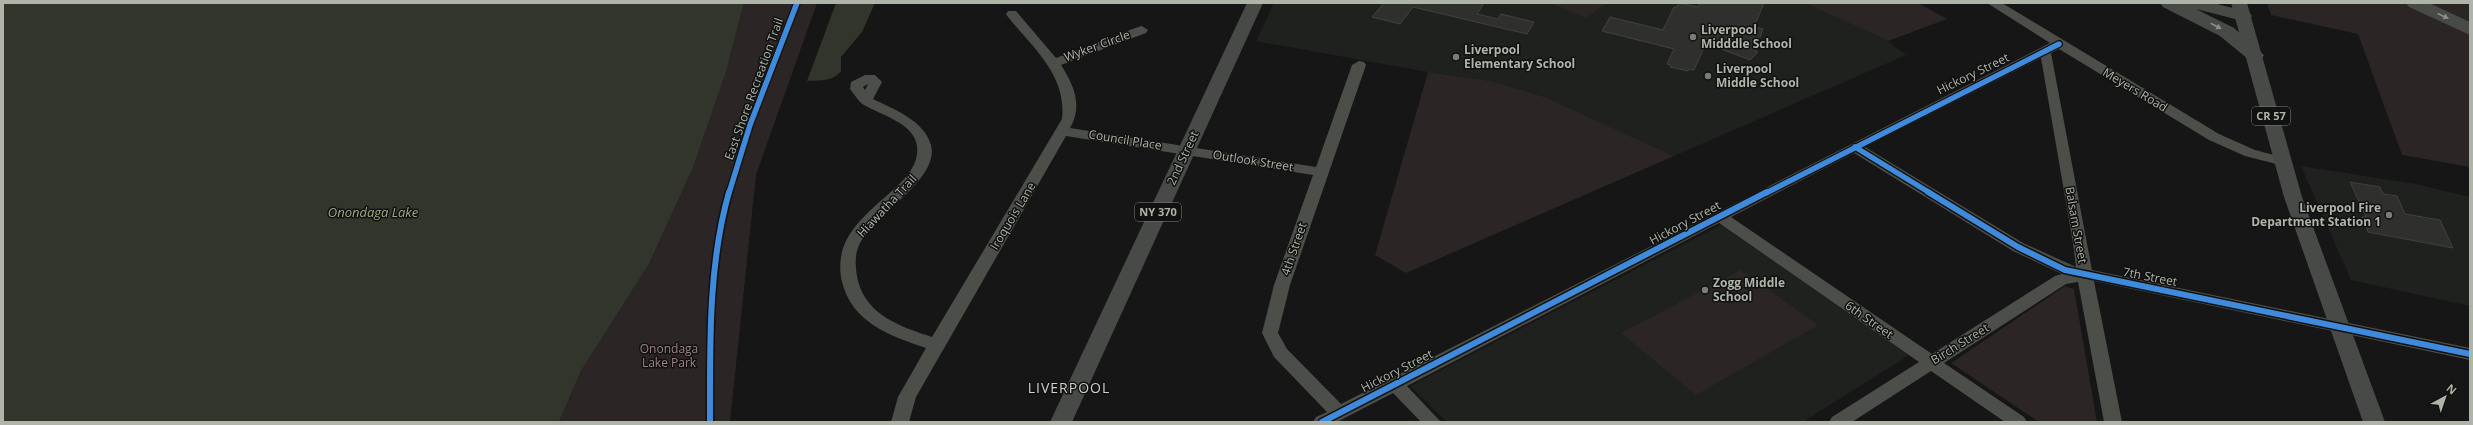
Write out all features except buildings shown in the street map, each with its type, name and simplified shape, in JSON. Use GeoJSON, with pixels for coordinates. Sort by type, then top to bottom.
{"type":"FeatureCollection","features":[{"type":"Feature","properties":{"kind":"highway"},"geometry":{"type":"LineString","coordinates":[[2168,3],[2227,32],[2255,55]]}},
{"type":"Feature","properties":{"kind":"highway"},"geometry":{"type":"LineString","coordinates":[[2190,3],[2241,10]]}},
{"type":"Feature","properties":{"kind":"highway"},"geometry":{"type":"LineString","coordinates":[[2415,3],[2470,29]]}},
{"type":"Feature","properties":{"kind":"highway"},"geometry":{"type":"LineString","coordinates":[[2448,3],[2470,14]]}},
{"type":"Feature","properties":{"kind":"main road","name":"2nd Street"},"geometry":{"type":"LineString","coordinates":[[1061,422],[1255,3]]}},
{"type":"Feature","properties":{"kind":"main road","name":"CR 57"},"geometry":{"type":"LineString","coordinates":[[2241,10],[2255,55],[2293,197],[2374,422]]}},
{"type":"Feature","properties":{"kind":"street","name":"Meyers Road"},"geometry":{"type":"LineString","coordinates":[[1993,3],[2214,137],[2250,153],[2284,162]]}},
{"type":"Feature","properties":{"kind":"street","name":"Iroquois Lane"},"geometry":{"type":"LineString","coordinates":[[900,422],[907,397],[936,345],[1063,132],[1069,119],[1071,103],[1066,83],[1053,63],[1012,14]]}},
{"type":"Feature","properties":{"kind":"street","name":"Wyker Circle"},"geometry":{"type":"LineString","coordinates":[[1053,63],[1142,30]]}},
{"type":"Feature","properties":{"kind":"street","name":"Hickory Street"},"geometry":{"type":"LineString","coordinates":[[1322,422],[1855,147],[2060,44]]}},
{"type":"Feature","properties":{"kind":"street","name":"Balsam Street"},"geometry":{"type":"LineString","coordinates":[[2044,52],[2047,57],[2085,275],[2113,422]]}},
{"type":"Feature","properties":{"kind":"street","name":"4th Street"},"geometry":{"type":"LineString","coordinates":[[1339,413],[1280,353],[1270,333],[1282,285],[1359,65]]}},
{"type":"Feature","properties":{"kind":"street","name":"Hiawatha Trail"},"geometry":{"type":"LineString","coordinates":[[865,96],[867,101],[912,124],[920,134],[925,147],[925,161],[919,172],[862,229],[850,248],[848,258],[850,287],[867,314],[894,331],[936,345]]}},
{"type":"Feature","properties":{"kind":"street","name":"Council Place"},"geometry":{"type":"LineString","coordinates":[[1063,132],[1186,150]]}},
{"type":"Feature","properties":{"kind":"street","name":"7th Street"},"geometry":{"type":"LineString","coordinates":[[1855,147],[2044,262],[2085,275],[2470,354]]}},
{"type":"Feature","properties":{"kind":"street","name":"Outlook Street"},"geometry":{"type":"LineString","coordinates":[[1186,150],[1321,172]]}},
{"type":"Feature","properties":{"kind":"street","name":"6th Street"},"geometry":{"type":"LineString","coordinates":[[1720,217],[2018,422]]}},
{"type":"Feature","properties":{"kind":"street","name":"Birch Street"},"geometry":{"type":"LineString","coordinates":[[1838,422],[2061,280],[2085,275]]}},
{"type":"Feature","properties":{"kind":"street"},"geometry":{"type":"LineString","coordinates":[[1395,384],[1432,422]]}},
{"type":"Feature","properties":{"kind":"shaded area","name":"Liverpool Middle School"},"geometry":{"type":"Polygon","coordinates":[[[1274,3],[1805,3],[1888,41],[1906,55],[1674,156],[1545,97],[1491,81],[1428,72],[1256,41],[1274,3]]]}},
{"type":"Feature","properties":{"kind":"shaded area"},"geometry":{"type":"Polygon","coordinates":[[[2301,166],[2416,184],[2470,197],[2470,306],[2351,280],[2301,166]]]}},
{"type":"Feature","properties":{"kind":"shaded area","name":"Zogg Middle School"},"geometry":{"type":"Polygon","coordinates":[[[1721,225],[1909,355],[1803,422],[1447,422],[1410,386],[1721,225]]]}},
{"type":"Feature","properties":{"kind":"green space","name":"Onondaga Lake Park"},"geometry":{"type":"Polygon","coordinates":[[[744,3],[817,3],[756,175],[730,422],[559,422],[581,371],[649,264],[693,168],[726,72],[744,3]]]}},
{"type":"Feature","properties":{"kind":"green space"},"geometry":{"type":"Polygon","coordinates":[[[1551,3],[1606,3],[1586,18],[1551,3]]]}},
{"type":"Feature","properties":{"kind":"green space"},"geometry":{"type":"Polygon","coordinates":[[[1805,3],[1918,3],[1947,19],[1888,41],[1805,3]]]}},
{"type":"Feature","properties":{"kind":"green space"},"geometry":{"type":"Polygon","coordinates":[[[2267,3],[2470,3],[2470,167],[2402,155],[2358,34],[2271,15],[2267,3]]]}},
{"type":"Feature","properties":{"kind":"green space"},"geometry":{"type":"Polygon","coordinates":[[[1428,72],[1491,81],[1545,97],[1674,156],[1406,273],[1375,255],[1428,72]]]}},
{"type":"Feature","properties":{"kind":"green space"},"geometry":{"type":"Polygon","coordinates":[[[1741,270],[1818,325],[1696,395],[1621,333],[1741,270]]]}},
{"type":"Feature","properties":{"kind":"green space"},"geometry":{"type":"Polygon","coordinates":[[[2065,286],[2074,289],[2097,422],[2039,422],[1951,363],[2065,286]]]}},
{"type":"Feature","properties":{"kind":"water","name":"Onondaga Lake"},"geometry":{"type":"Polygon","coordinates":[[[3,3],[744,3],[726,72],[693,168],[649,264],[581,371],[559,422],[3,422],[3,3]]]}},
{"type":"Feature","properties":{"kind":"water"},"geometry":{"type":"Polygon","coordinates":[[[836,3],[875,3],[862,32],[841,57],[841,71],[838,75],[830,79],[807,81],[836,3]]]}},
{"type":"Feature","properties":{"kind":"cycle path","name":"East Shore Recreation Trail"},"geometry":{"type":"LineString","coordinates":[[710,422],[712,310],[721,227],[734,174],[750,125],[797,3]]}},
{"type":"Feature","properties":{"kind":"cycle path"},"geometry":{"type":"LineString","coordinates":[[1322,422],[1928,109],[2059,44]]}},
{"type":"Feature","properties":{"kind":"cycle path"},"geometry":{"type":"LineString","coordinates":[[1855,147],[2018,247],[2065,270],[2470,354]]}},
{"type":"Feature","properties":{"kind":"place","name":"Liverpool Midddle School"},"geometry":{"type":"Point","coordinates":[1693,37]}},
{"type":"Feature","properties":{"kind":"place","name":"Liverpool Elementary School"},"geometry":{"type":"Point","coordinates":[1456,57]}},
{"type":"Feature","properties":{"kind":"place","name":"Liverpool Middle School"},"geometry":{"type":"Point","coordinates":[1708,76]}},
{"type":"Feature","properties":{"kind":"place","name":"Liverpool Fire Department Station 1"},"geometry":{"type":"Point","coordinates":[2389,215]}},
{"type":"Feature","properties":{"kind":"place","name":"Zogg Middle School"},"geometry":{"type":"Point","coordinates":[1705,290]}},
{"type":"Feature","properties":{"kind":"district","name":"LIVERPOOL"},"geometry":{"type":"Point","coordinates":[1069,388]}}]}
